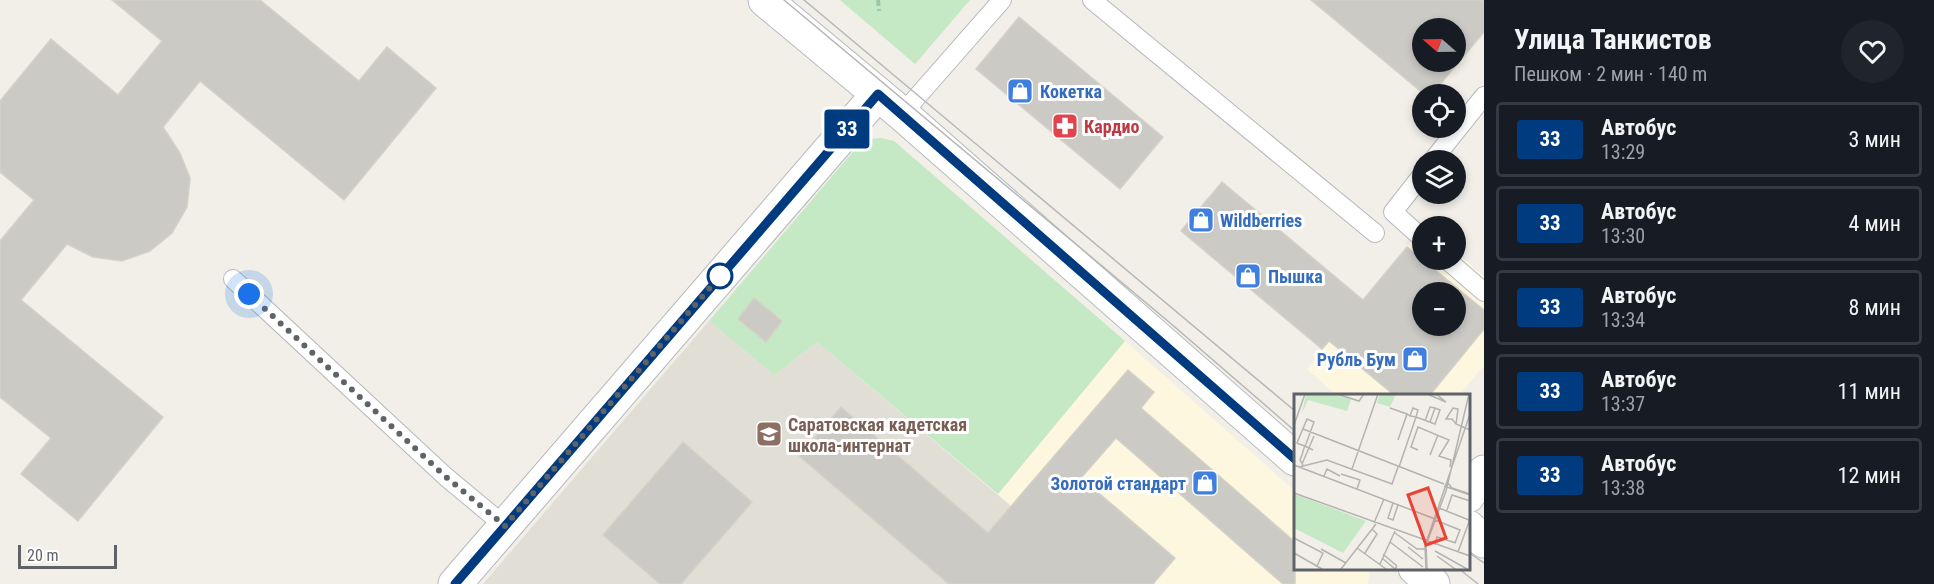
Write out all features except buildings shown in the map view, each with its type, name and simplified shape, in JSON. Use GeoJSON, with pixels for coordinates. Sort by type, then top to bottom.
{"type":"FeatureCollection","features":[{"type":"Feature","properties":{"kind":"main road"},"geometry":{"type":"LineString","coordinates":[[765,0],[890,104],[1294,458]]}},
{"type":"Feature","properties":{"kind":"main road"},"geometry":{"type":"LineString","coordinates":[[454,584],[890,104]]}},
{"type":"Feature","properties":{"kind":"main road"},"geometry":{"type":"LineString","coordinates":[[1469,493],[1484,472]]}},
{"type":"Feature","properties":{"kind":"main road"},"geometry":{"type":"LineString","coordinates":[[1469,529],[1484,541]]}},
{"type":"Feature","properties":{"kind":"lane"},"geometry":{"type":"LineString","coordinates":[[890,104],[1002,0]]}},
{"type":"Feature","properties":{"kind":"lane"},"geometry":{"type":"LineString","coordinates":[[1092,0],[1375,233]]}},
{"type":"Feature","properties":{"kind":"lane"},"geometry":{"type":"LineString","coordinates":[[1441,150],[1484,96]]}},
{"type":"Feature","properties":{"kind":"lane"},"geometry":{"type":"LineString","coordinates":[[1412,188],[1393,212],[1412,229]]}},
{"type":"Feature","properties":{"kind":"lane"},"geometry":{"type":"LineString","coordinates":[[1459,270],[1484,292]]}},
{"type":"Feature","properties":{"kind":"lane"},"geometry":{"type":"LineString","coordinates":[[233,279],[446,477],[505,526]]}},
{"type":"Feature","properties":{"kind":"path"},"geometry":{"type":"LineString","coordinates":[[878,0],[879,11]]}},
{"type":"Feature","properties":{"kind":"shaded area"},"geometry":{"type":"Polygon","coordinates":[[[1412,239],[1412,270],[1466,270],[1466,260],[1484,276],[1484,366],[1460,394],[1335,394],[1307,369],[1412,239]]]}},
{"type":"Feature","properties":{"kind":"shaded area","name":"Саратовская кадетская школа-интернат"},"geometry":{"type":"Polygon","coordinates":[[[709,321],[774,375],[817,342],[1103,584],[483,584],[709,321]]]}},
{"type":"Feature","properties":{"kind":"shaded area"},"geometry":{"type":"Polygon","coordinates":[[[1125,341],[1294,490],[1294,569],[1370,569],[1368,584],[1103,584],[998,494],[1125,341]]]}},
{"type":"Feature","properties":{"kind":"green space"},"geometry":{"type":"Polygon","coordinates":[[[840,0],[970,0],[915,64],[840,0]]]}},
{"type":"Feature","properties":{"kind":"green space"},"geometry":{"type":"Polygon","coordinates":[[[881,138],[894,141],[1125,341],[998,494],[817,342],[774,375],[709,321],[856,148],[868,139],[881,138]]]}},
{"type":"Feature","properties":{"kind":"tram line"},"geometry":{"type":"LineString","coordinates":[[784,0],[1169,322],[1294,430]]}},
{"type":"Feature","properties":{"kind":"tram line"},"geometry":{"type":"LineString","coordinates":[[804,0],[1294,410]]}},
{"type":"Feature","properties":{"kind":"tram line"},"geometry":{"type":"LineString","coordinates":[[1469,553],[1484,563]]}},
{"type":"Feature","properties":{"kind":"tram line"},"geometry":{"type":"LineString","coordinates":[[1459,569],[1478,584]]}},
{"type":"Feature","properties":{"kind":"bus line","name":"33"},"geometry":{"type":"LineString","coordinates":[[455,584],[878,94],[1294,458]]}},
{"type":"Feature","properties":{"kind":"place","name":"Кокетка"},"geometry":{"type":"Point","coordinates":[1020,91]}},
{"type":"Feature","properties":{"kind":"place","name":"Кардио"},"geometry":{"type":"Point","coordinates":[1065,126]}},
{"type":"Feature","properties":{"kind":"place","name":"Wildberries"},"geometry":{"type":"Point","coordinates":[1201,220]}},
{"type":"Feature","properties":{"kind":"place","name":"Пышка"},"geometry":{"type":"Point","coordinates":[1248,276]}},
{"type":"Feature","properties":{"kind":"place","name":"Рубль Бум"},"geometry":{"type":"Point","coordinates":[1415,359]}},
{"type":"Feature","properties":{"kind":"place","name":"Саратовская кадетская школа-интернат"},"geometry":{"type":"Point","coordinates":[769,434]}},
{"type":"Feature","properties":{"kind":"place","name":"Золотой стандарт"},"geometry":{"type":"Point","coordinates":[1205,483]}},
{"type":"Feature","properties":{"kind":"route"},"geometry":{"type":"LineString","coordinates":[[249,294],[446,477],[505,526],[720,276]]}}]}
